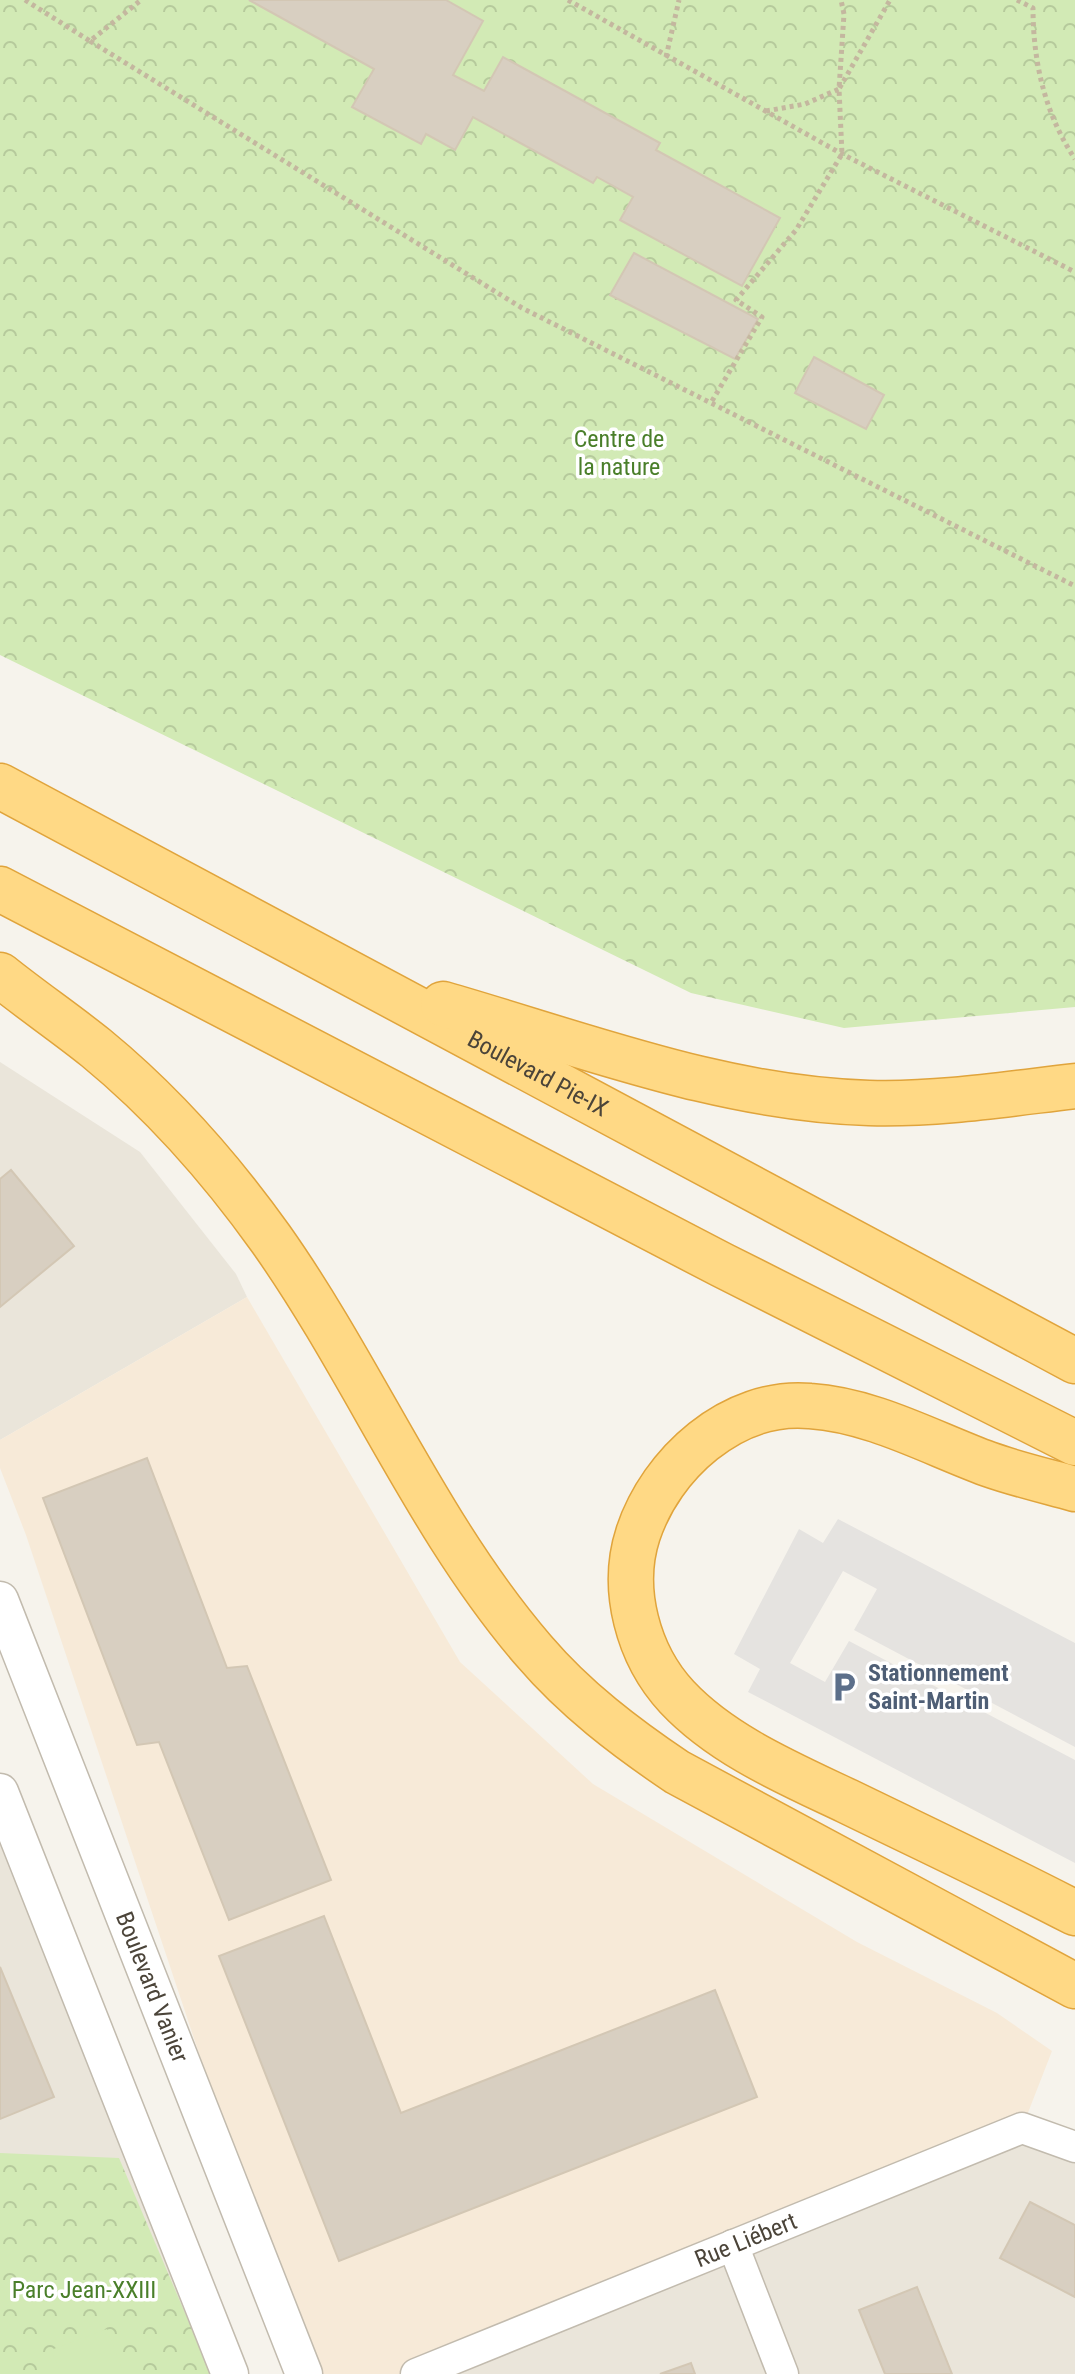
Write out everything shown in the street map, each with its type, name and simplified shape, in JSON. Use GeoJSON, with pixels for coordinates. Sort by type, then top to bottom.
{"type":"FeatureCollection","features":[{"type":"Feature","properties":{"kind":"highway","name":"Boulevard Pie-IX"},"geometry":{"type":"LineString","coordinates":[[0,786],[1075,1361]]}},
{"type":"Feature","properties":{"kind":"highway"},"geometry":{"type":"LineString","coordinates":[[0,889],[849,1330],[1075,1443]]}},
{"type":"Feature","properties":{"kind":"highway"},"geometry":{"type":"LineString","coordinates":[[0,975],[98,1050],[132,1081],[205,1154],[236,1192],[298,1278],[476,1576],[536,1653],[566,1685],[620,1732],[677,1772],[1075,1986]]}},
{"type":"Feature","properties":{"kind":"highway"},"geometry":{"type":"LineString","coordinates":[[360,980],[708,1081],[799,1098],[909,1103],[1075,1086]]}},
{"type":"Feature","properties":{"kind":"highway"},"geometry":{"type":"LineString","coordinates":[[1075,1489],[991,1465],[862,1416],[812,1406],[774,1409],[722,1429],[670,1473],[640,1527],[632,1556],[630,1583],[639,1630],[660,1674],[679,1698],[718,1731],[793,1775],[1075,1913]]}},
{"type":"Feature","properties":{"kind":"street","name":"Boulevard Vanier"},"geometry":{"type":"LineString","coordinates":[[0,1600],[304,2374]]}},
{"type":"Feature","properties":{"kind":"street"},"geometry":{"type":"LineString","coordinates":[[0,1792],[230,2374]]}},
{"type":"Feature","properties":{"kind":"street","name":"Rue Liébert"},"geometry":{"type":"LineString","coordinates":[[416,2374],[1022,2128],[1075,2147]]}},
{"type":"Feature","properties":{"kind":"street"},"geometry":{"type":"LineString","coordinates":[[733,2245],[783,2374]]}},
{"type":"Feature","properties":{"kind":"path"},"geometry":{"type":"LineString","coordinates":[[25,0],[522,308],[1075,586]]}},
{"type":"Feature","properties":{"kind":"path"},"geometry":{"type":"LineString","coordinates":[[90,41],[141,0]]}},
{"type":"Feature","properties":{"kind":"path"},"geometry":{"type":"LineString","coordinates":[[568,0],[842,154],[1075,272]]}},
{"type":"Feature","properties":{"kind":"path"},"geometry":{"type":"LineString","coordinates":[[666,57],[679,0]]}},
{"type":"Feature","properties":{"kind":"path"},"geometry":{"type":"LineString","coordinates":[[712,401],[762,317],[736,300],[796,230],[842,154],[839,89],[844,14],[841,0]]}},
{"type":"Feature","properties":{"kind":"path"},"geometry":{"type":"LineString","coordinates":[[766,111],[805,104],[839,89],[890,0]]}},
{"type":"Feature","properties":{"kind":"path"},"geometry":{"type":"LineString","coordinates":[[1017,0],[1033,8],[1033,45],[1041,86],[1064,143],[1075,159]]}},
{"type":"Feature","properties":{"kind":"shaded area"},"geometry":{"type":"Polygon","coordinates":[[[0,1062],[140,1152],[236,1274],[247,1297],[0,1440],[0,1062]]]}},
{"type":"Feature","properties":{"kind":"shaded area"},"geometry":{"type":"Polygon","coordinates":[[[247,1297],[460,1662],[593,1784],[857,1942],[997,2013],[1052,2051],[1022,2128],[416,2374],[306,2374],[26,1535],[0,1468],[0,1440],[247,1297]]]}},
{"type":"Feature","properties":{"kind":"shaded area","name":"Stationnement Saint-Martin"},"geometry":{"type":"Polygon","coordinates":[[[838,1519],[1075,1643],[1075,1747],[854,1630],[877,1589],[843,1571],[790,1663],[825,1682],[849,1641],[1075,1760],[1075,1863],[748,1692],[760,1669],[734,1654],[799,1529],[823,1543],[838,1519]]]}},
{"type":"Feature","properties":{"kind":"shaded area"},"geometry":{"type":"Polygon","coordinates":[[[0,1793],[230,2374],[0,2374],[0,1793]]]}},
{"type":"Feature","properties":{"kind":"shaded area"},"geometry":{"type":"Polygon","coordinates":[[[1022,2128],[1075,2147],[1075,2374],[416,2374],[1022,2128]]]}},
{"type":"Feature","properties":{"kind":"green space","name":"Centre de la nature"},"geometry":{"type":"Polygon","coordinates":[[[0,0],[1075,0],[1075,1007],[844,1028],[691,993],[0,655],[0,0]]]}},
{"type":"Feature","properties":{"kind":"green space","name":"Parc Jean-XXIII"},"geometry":{"type":"Polygon","coordinates":[[[0,2153],[119,2158],[211,2374],[0,2374],[0,2153]]]}},
{"type":"Feature","properties":{"kind":"green space"},"geometry":{"type":"Polygon","coordinates":[[[107,2329],[124,2374],[61,2374],[51,2350],[107,2329]]]}},
{"type":"Feature","properties":{"kind":"building"},"geometry":{"type":"Polygon","coordinates":[[[249,0],[446,0],[483,21],[453,75],[484,91],[503,57],[660,143],[656,150],[780,218],[742,286],[620,220],[633,197],[597,177],[593,183],[473,117],[455,150],[426,134],[421,144],[352,107],[374,69],[249,0]]]}},
{"type":"Feature","properties":{"kind":"building"},"geometry":{"type":"Polygon","coordinates":[[[634,253],[758,319],[735,359],[610,295],[634,253]]]}},
{"type":"Feature","properties":{"kind":"building"},"geometry":{"type":"Polygon","coordinates":[[[814,357],[884,395],[866,429],[795,393],[814,357]]]}},
{"type":"Feature","properties":{"kind":"building"},"geometry":{"type":"Polygon","coordinates":[[[11,1170],[74,1246],[0,1307],[0,1179],[11,1170]]]}},
{"type":"Feature","properties":{"kind":"building"},"geometry":{"type":"Polygon","coordinates":[[[147,1458],[227,1668],[247,1666],[331,1880],[229,1920],[159,1742],[137,1745],[43,1498],[147,1458]]]}},
{"type":"Feature","properties":{"kind":"building"},"geometry":{"type":"Polygon","coordinates":[[[324,1916],[401,2113],[715,1990],[757,2097],[339,2261],[219,1956],[324,1916]]]}},
{"type":"Feature","properties":{"kind":"building"},"geometry":{"type":"Polygon","coordinates":[[[0,1967],[54,2097],[0,2119],[0,1967]]]}},
{"type":"Feature","properties":{"kind":"building"},"geometry":{"type":"Polygon","coordinates":[[[1030,2202],[1075,2225],[1075,2297],[1000,2258],[1030,2202]]]}},
{"type":"Feature","properties":{"kind":"building"},"geometry":{"type":"Polygon","coordinates":[[[917,2287],[952,2374],[885,2374],[859,2310],[917,2287]]]}},
{"type":"Feature","properties":{"kind":"building"},"geometry":{"type":"Polygon","coordinates":[[[691,2363],[695,2374],[660,2374],[691,2363]]]}},
{"type":"Feature","properties":{"kind":"place","name":"Stationnement Saint-Martin"},"geometry":{"type":"Point","coordinates":[844,1687]}}]}
